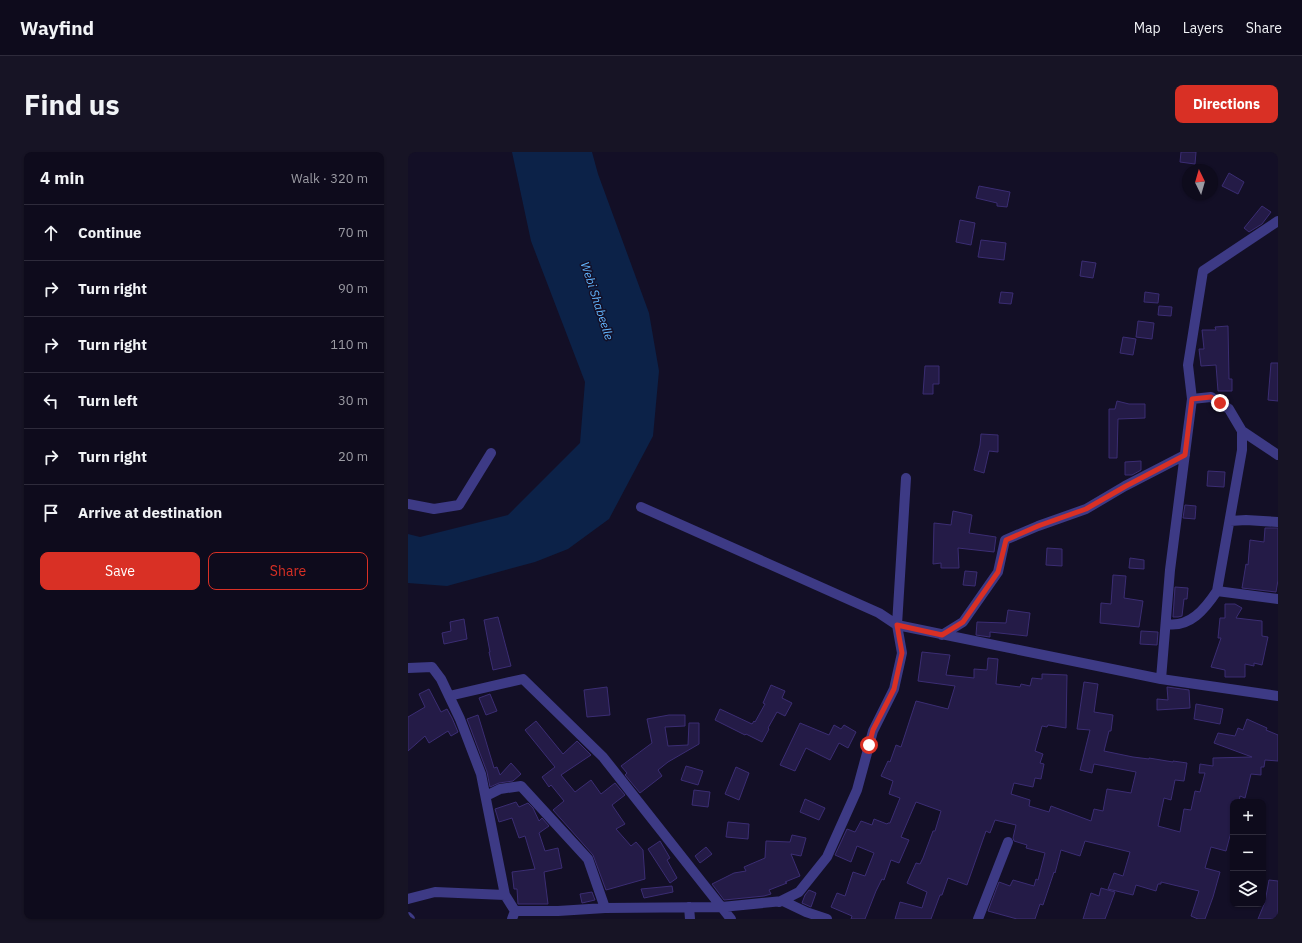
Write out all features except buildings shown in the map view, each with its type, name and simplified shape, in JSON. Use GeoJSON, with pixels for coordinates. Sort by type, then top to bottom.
{"type":"FeatureCollection","features":[{"type":"Feature","properties":{"kind":"street"},"geometry":{"type":"LineString","coordinates":[[1161,680],[1170,570],[1192,399],[1188,364],[1203,271],[1278,221]]}},
{"type":"Feature","properties":{"kind":"street"},"geometry":{"type":"LineString","coordinates":[[1192,399],[1211,397],[1230,409],[1242,431],[1278,455]]}},
{"type":"Feature","properties":{"kind":"street"},"geometry":{"type":"LineString","coordinates":[[1166,624],[1173,625],[1188,622],[1208,605],[1218,591],[1242,450],[1242,431]]}},
{"type":"Feature","properties":{"kind":"street"},"geometry":{"type":"LineString","coordinates":[[408,504],[434,509],[459,505],[491,453]]}},
{"type":"Feature","properties":{"kind":"street"},"geometry":{"type":"LineString","coordinates":[[942,635],[963,622],[998,572],[1006,540],[1038,526],[1086,509],[1185,455]]}},
{"type":"Feature","properties":{"kind":"street"},"geometry":{"type":"LineString","coordinates":[[779,902],[799,892],[827,857],[857,790],[873,730],[894,689],[902,653],[897,625],[906,478]]}},
{"type":"Feature","properties":{"kind":"street"},"geometry":{"type":"LineString","coordinates":[[641,508],[879,613],[897,625],[1161,680],[1278,696]]}},
{"type":"Feature","properties":{"kind":"street"},"geometry":{"type":"LineString","coordinates":[[1230,521],[1246,520],[1278,522]]}},
{"type":"Feature","properties":{"kind":"street"},"geometry":{"type":"LineString","coordinates":[[1218,591],[1278,600]]}},
{"type":"Feature","properties":{"kind":"street"},"geometry":{"type":"LineString","coordinates":[[408,668],[432,667],[441,679],[460,719],[481,774],[505,896],[514,915],[558,915],[605,908],[722,907],[783,901],[806,912],[827,919]]}},
{"type":"Feature","properties":{"kind":"street"},"geometry":{"type":"LineString","coordinates":[[449,696],[524,679],[603,757],[731,919]]}},
{"type":"Feature","properties":{"kind":"street"},"geometry":{"type":"LineString","coordinates":[[485,794],[490,794],[500,789],[521,786],[588,859],[605,908]]}},
{"type":"Feature","properties":{"kind":"street"},"geometry":{"type":"LineString","coordinates":[[978,919],[1008,842]]}},
{"type":"Feature","properties":{"kind":"street"},"geometry":{"type":"LineString","coordinates":[[408,899],[435,892],[505,896]]}},
{"type":"Feature","properties":{"kind":"street"},"geometry":{"type":"LineString","coordinates":[[689,907],[690,919]]}},
{"type":"Feature","properties":{"kind":"water","name":"Webi Shabeelle"},"geometry":{"type":"Polygon","coordinates":[[[512,152],[592,152],[598,174],[649,313],[659,371],[653,436],[609,519],[568,549],[535,562],[447,586],[408,583],[408,534],[420,537],[508,515],[580,443],[585,382],[531,241],[512,152]]]}},
{"type":"Feature","properties":{"kind":"route"},"geometry":{"type":"LineString","coordinates":[[869,745],[873,730],[894,689],[902,653],[897,625],[942,635],[963,622],[998,572],[1006,540],[1038,526],[1086,509],[1185,455],[1192,399],[1211,397],[1220,403]]}}]}
